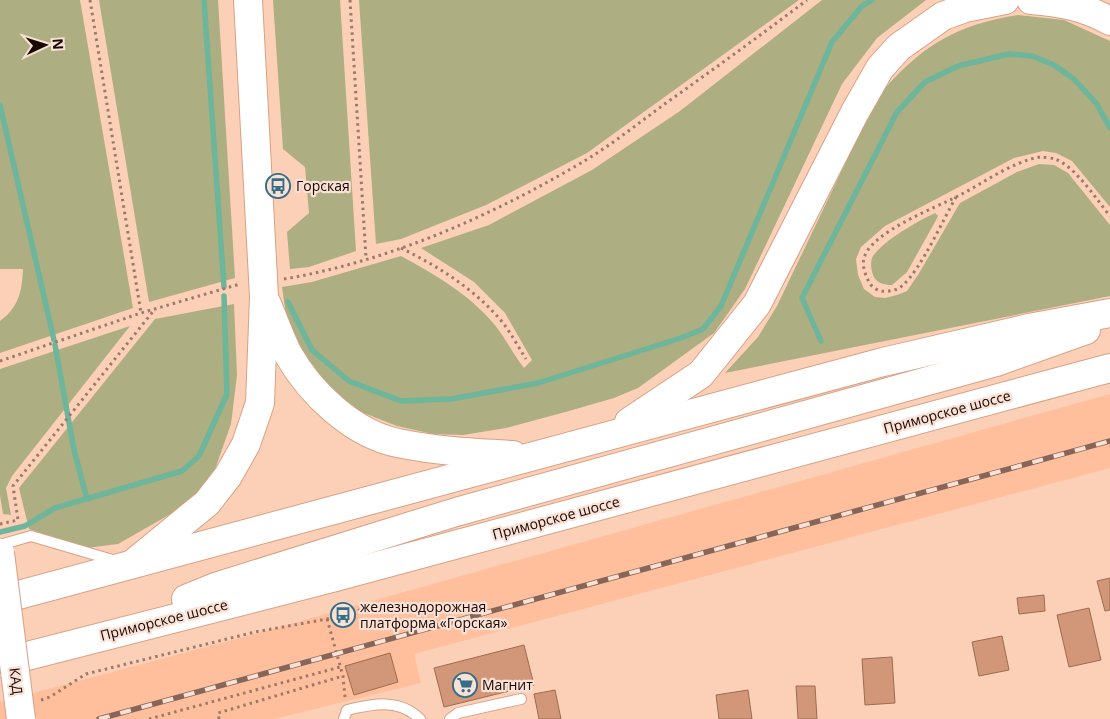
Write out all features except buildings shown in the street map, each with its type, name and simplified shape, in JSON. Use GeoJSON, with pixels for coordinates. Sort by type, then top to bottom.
{"type":"FeatureCollection","features":[{"type":"Feature","properties":{"kind":"highway"},"geometry":{"type":"LineString","coordinates":[[131,565],[169,532],[208,503],[228,476],[246,444],[260,403],[264,287],[248,0]]}},
{"type":"Feature","properties":{"kind":"highway"},"geometry":{"type":"LineString","coordinates":[[604,438],[701,374],[757,304],[855,112],[880,68],[899,47],[943,16],[965,8],[1005,0]]}},
{"type":"Feature","properties":{"kind":"highway"},"geometry":{"type":"LineString","coordinates":[[1031,0],[1059,2],[1094,12],[1110,21]]}},
{"type":"Feature","properties":{"kind":"highway"},"geometry":{"type":"LineString","coordinates":[[264,287],[289,354],[309,382],[332,408],[356,424],[397,443],[452,451],[537,456]]}},
{"type":"Feature","properties":{"kind":"highway"},"geometry":{"type":"LineString","coordinates":[[0,600],[884,362],[1029,328],[1110,313]]}},
{"type":"Feature","properties":{"kind":"highway"},"geometry":{"type":"LineString","coordinates":[[66,644],[218,586],[456,512],[996,362],[1077,334],[1110,318]]}},
{"type":"Feature","properties":{"kind":"highway","name":"Приморское шоссе"},"geometry":{"type":"LineString","coordinates":[[0,663],[66,644],[341,575],[1110,368]]}},
{"type":"Feature","properties":{"kind":"highway","name":"КАД"},"geometry":{"type":"LineString","coordinates":[[0,553],[27,711]]}},
{"type":"Feature","properties":{"kind":"lane"},"geometry":{"type":"LineString","coordinates":[[0,545],[31,536],[131,565]]}},
{"type":"Feature","properties":{"kind":"lane"},"geometry":{"type":"LineString","coordinates":[[450,719],[458,713],[521,698]]}},
{"type":"Feature","properties":{"kind":"lane"},"geometry":{"type":"LineString","coordinates":[[345,714],[376,703],[397,705],[414,713],[420,719]]}},
{"type":"Feature","properties":{"kind":"path"},"geometry":{"type":"LineString","coordinates":[[90,0],[142,313]]}},
{"type":"Feature","properties":{"kind":"path"},"geometry":{"type":"LineString","coordinates":[[350,0],[366,258]]}},
{"type":"Feature","properties":{"kind":"path"},"geometry":{"type":"LineString","coordinates":[[0,361],[142,313],[218,291],[264,287],[401,248],[474,219],[586,159],[808,0]]}},
{"type":"Feature","properties":{"kind":"path"},"geometry":{"type":"LineString","coordinates":[[956,197],[913,273],[902,286],[886,292],[877,290],[869,283],[864,271],[864,258],[874,243],[921,213],[956,197],[1016,165],[1041,157],[1056,159],[1070,167],[1110,216]]}},
{"type":"Feature","properties":{"kind":"path"},"geometry":{"type":"LineString","coordinates":[[401,248],[440,268],[468,288],[499,318],[526,359]]}},
{"type":"Feature","properties":{"kind":"path"},"geometry":{"type":"LineString","coordinates":[[0,524],[18,520],[13,486],[155,309]]}},
{"type":"Feature","properties":{"kind":"path"},"geometry":{"type":"LineString","coordinates":[[27,711],[86,674],[255,632],[327,619],[364,609]]}},
{"type":"Feature","properties":{"kind":"path"},"geometry":{"type":"LineString","coordinates":[[327,619],[343,676],[345,714]]}},
{"type":"Feature","properties":{"kind":"path"},"geometry":{"type":"LineString","coordinates":[[149,719],[340,667]]}},
{"type":"Feature","properties":{"kind":"path"},"geometry":{"type":"LineString","coordinates":[[219,719],[218,713],[343,676]]}},
{"type":"Feature","properties":{"kind":"shaded area"},"geometry":{"type":"Polygon","coordinates":[[[1110,394],[1110,468],[414,654],[421,683],[274,719],[0,719],[0,702],[251,635],[1110,394]]]}},
{"type":"Feature","properties":{"kind":"green space"},"geometry":{"type":"Polygon","coordinates":[[[0,0],[80,0],[133,308],[0,353],[0,321],[11,310],[18,298],[22,284],[23,269],[0,269],[0,0]]]}},
{"type":"Feature","properties":{"kind":"green space"},"geometry":{"type":"Polygon","coordinates":[[[99,0],[218,0],[235,278],[149,302],[99,0]]]}},
{"type":"Feature","properties":{"kind":"green space"},"geometry":{"type":"Polygon","coordinates":[[[273,0],[340,0],[356,251],[309,267],[290,269],[287,232],[309,213],[305,167],[283,149],[273,0]]]}},
{"type":"Feature","properties":{"kind":"green space"},"geometry":{"type":"Polygon","coordinates":[[[359,0],[799,0],[587,153],[486,205],[401,239],[376,244],[359,0]]]}},
{"type":"Feature","properties":{"kind":"green space"},"geometry":{"type":"Polygon","coordinates":[[[822,0],[926,0],[877,38],[842,84],[745,289],[714,333],[638,388],[614,398],[506,428],[463,435],[433,434],[397,426],[356,410],[327,385],[300,347],[286,315],[282,287],[312,282],[401,256],[438,278],[474,303],[498,329],[524,368],[532,360],[505,313],[474,282],[421,248],[489,225],[592,170],[680,111],[822,0]]]}},
{"type":"Feature","properties":{"kind":"green space"},"geometry":{"type":"Polygon","coordinates":[[[1018,15],[1064,20],[1110,41],[1110,207],[1072,161],[1056,153],[1043,151],[1014,158],[885,226],[861,247],[856,259],[858,275],[864,289],[875,297],[885,298],[907,291],[960,203],[1017,172],[1039,164],[1054,165],[1068,173],[1110,225],[1110,296],[725,373],[758,337],[777,306],[876,99],[906,66],[938,42],[974,25],[1018,15]]]}},
{"type":"Feature","properties":{"kind":"green space"},"geometry":{"type":"Polygon","coordinates":[[[935,213],[938,216],[907,272],[892,285],[878,282],[874,278],[871,268],[873,256],[885,244],[902,232],[935,213]]]}},
{"type":"Feature","properties":{"kind":"green space"},"geometry":{"type":"Polygon","coordinates":[[[234,304],[237,375],[231,424],[214,472],[188,504],[118,544],[86,548],[29,529],[19,488],[155,319],[234,304]]]}},
{"type":"Feature","properties":{"kind":"green space"},"geometry":{"type":"Polygon","coordinates":[[[130,326],[12,476],[6,488],[11,515],[3,514],[0,495],[0,369],[130,326]]]}},
{"type":"Feature","properties":{"kind":"waterway"},"geometry":{"type":"LineString","coordinates":[[204,0],[224,287]]}},
{"type":"Feature","properties":{"kind":"waterway"},"geometry":{"type":"LineString","coordinates":[[288,302],[312,350],[349,381],[401,401],[451,399],[538,383],[681,338],[703,329],[721,306],[832,42],[862,6],[872,0]]}},
{"type":"Feature","properties":{"kind":"waterway"},"geometry":{"type":"LineString","coordinates":[[821,341],[802,298],[897,112],[925,82],[958,66],[1009,54],[1032,56],[1054,65],[1074,79],[1096,103],[1110,128]]}},
{"type":"Feature","properties":{"kind":"waterway"},"geometry":{"type":"LineString","coordinates":[[0,105],[54,340]]}},
{"type":"Feature","properties":{"kind":"waterway"},"geometry":{"type":"LineString","coordinates":[[0,532],[25,526],[55,508],[182,471],[199,456],[227,394],[224,296]]}},
{"type":"Feature","properties":{"kind":"waterway"},"geometry":{"type":"LineString","coordinates":[[55,345],[74,450],[87,499]]}},
{"type":"Feature","properties":{"kind":"railway"},"geometry":{"type":"LineString","coordinates":[[99,719],[1110,441]]}},
{"type":"Feature","properties":{"kind":"place","name":"Горская"},"geometry":{"type":"Point","coordinates":[278,186]}},
{"type":"Feature","properties":{"kind":"place","name":"железнодорожная платформа «Горская»"},"geometry":{"type":"Point","coordinates":[343,615]}},
{"type":"Feature","properties":{"kind":"place","name":"Магнит"},"geometry":{"type":"Point","coordinates":[465,685]}}]}
